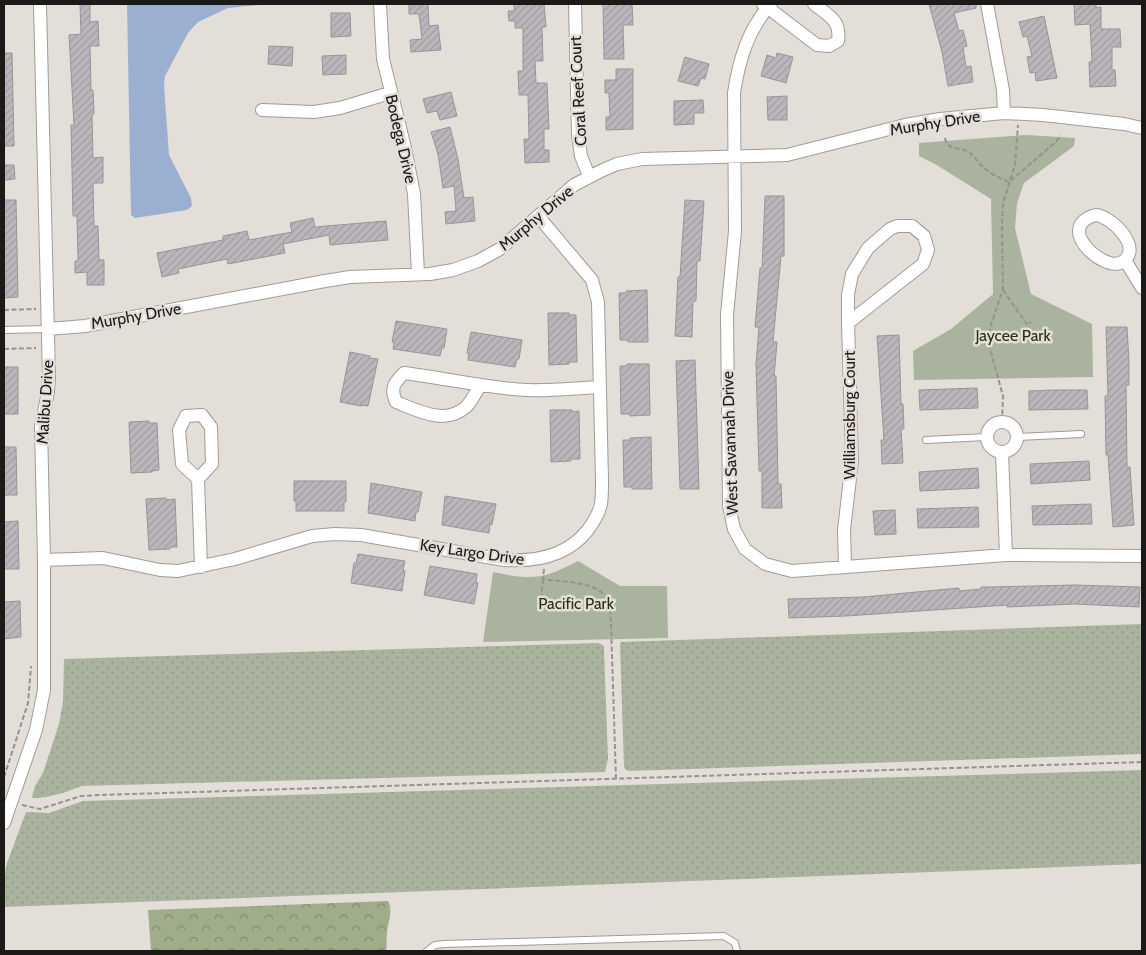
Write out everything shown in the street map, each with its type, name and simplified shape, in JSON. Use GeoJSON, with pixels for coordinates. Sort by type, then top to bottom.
{"type":"FeatureCollection","features":[{"type":"Feature","properties":{"kind":"street","name":"Malibu Drive"},"geometry":{"type":"LineString","coordinates":[[4,823],[36,730],[44,690],[41,427],[48,392],[48,329],[40,4]]}},
{"type":"Feature","properties":{"kind":"street","name":"Bodega Drive"},"geometry":{"type":"LineString","coordinates":[[380,4],[383,59],[405,148],[414,194],[418,274]]}},
{"type":"Feature","properties":{"kind":"street","name":"Coral Reef Court"},"geometry":{"type":"LineString","coordinates":[[575,4],[578,135],[581,156],[589,176]]}},
{"type":"Feature","properties":{"kind":"street"},"geometry":{"type":"LineString","coordinates":[[768,5],[816,45],[829,46],[838,42],[839,34],[836,22],[814,4]]}},
{"type":"Feature","properties":{"kind":"street"},"geometry":{"type":"LineString","coordinates":[[988,4],[1003,90],[1004,113]]}},
{"type":"Feature","properties":{"kind":"street","name":"West Savannah Drive"},"geometry":{"type":"LineString","coordinates":[[768,5],[751,33],[737,72],[733,109],[735,230],[727,315],[729,506],[734,529],[745,549],[765,564],[792,571],[1006,555],[1142,556]]}},
{"type":"Feature","properties":{"kind":"street"},"geometry":{"type":"LineString","coordinates":[[262,110],[322,110],[340,108],[390,93]]}},
{"type":"Feature","properties":{"kind":"street","name":"Murphy Drive"},"geometry":{"type":"LineString","coordinates":[[48,329],[85,326],[350,277],[438,273],[453,270],[478,261],[510,242],[562,194],[589,176],[617,164],[642,159],[787,155],[905,125],[940,119],[1004,113],[1043,115],[1124,124],[1142,128]]}},
{"type":"Feature","properties":{"kind":"street","name":"Key Largo Drive"},"geometry":{"type":"LineString","coordinates":[[44,560],[103,558],[160,570],[178,571],[235,559],[312,536],[335,534],[361,535],[504,560],[524,561],[544,558],[563,552],[580,540],[594,523],[601,504],[598,302],[592,280],[538,216]]}},
{"type":"Feature","properties":{"kind":"street","name":"Williamsburg Court"},"geometry":{"type":"LineString","coordinates":[[845,566],[844,530],[852,461],[848,323],[848,295],[852,274],[868,248],[890,229],[905,225],[919,230],[927,242],[928,250],[922,264],[848,323]]}},
{"type":"Feature","properties":{"kind":"street"},"geometry":{"type":"LineString","coordinates":[[1124,260],[1142,288]]}},
{"type":"Feature","properties":{"kind":"street"},"geometry":{"type":"LineString","coordinates":[[480,386],[466,406],[448,416],[430,415],[396,402],[393,394],[395,381],[404,373],[458,380],[480,386],[528,390],[600,388]]}},
{"type":"Feature","properties":{"kind":"street"},"geometry":{"type":"LineString","coordinates":[[198,479],[212,464],[211,426],[202,415],[186,416],[179,430],[182,464],[198,479],[201,567]]}},
{"type":"Feature","properties":{"kind":"street"},"geometry":{"type":"LineString","coordinates":[[1002,422],[1013,426],[1018,437],[1013,448],[1002,453],[991,448],[986,437],[991,426],[1002,422]]}},
{"type":"Feature","properties":{"kind":"street"},"geometry":{"type":"LineString","coordinates":[[1002,453],[1006,555]]}},
{"type":"Feature","properties":{"kind":"lane"},"geometry":{"type":"LineString","coordinates":[[4,330],[48,329]]}},
{"type":"Feature","properties":{"kind":"lane"},"geometry":{"type":"LineString","coordinates":[[1018,437],[1081,434]]}},
{"type":"Feature","properties":{"kind":"lane"},"geometry":{"type":"LineString","coordinates":[[926,440],[986,437]]}},
{"type":"Feature","properties":{"kind":"lane"},"geometry":{"type":"LineString","coordinates":[[427,951],[435,945],[444,944],[724,936],[735,943],[737,951]]}},
{"type":"Feature","properties":{"kind":"path"},"geometry":{"type":"LineString","coordinates":[[1002,422],[1003,396],[988,345],[990,328],[1003,290],[1002,224],[1004,203],[1014,165],[1018,122]]}},
{"type":"Feature","properties":{"kind":"path"},"geometry":{"type":"LineString","coordinates":[[1009,182],[1057,141],[1060,135]]}},
{"type":"Feature","properties":{"kind":"path"},"geometry":{"type":"LineString","coordinates":[[945,138],[946,143],[950,147],[966,150],[987,171],[1009,182]]}},
{"type":"Feature","properties":{"kind":"path"},"geometry":{"type":"LineString","coordinates":[[1003,290],[1026,323],[1028,325],[1031,322]]}},
{"type":"Feature","properties":{"kind":"path"},"geometry":{"type":"LineString","coordinates":[[4,310],[47,309]]}},
{"type":"Feature","properties":{"kind":"path"},"geometry":{"type":"LineString","coordinates":[[4,348],[48,348]]}},
{"type":"Feature","properties":{"kind":"path"},"geometry":{"type":"LineString","coordinates":[[541,600],[544,558]]}},
{"type":"Feature","properties":{"kind":"path"},"geometry":{"type":"LineString","coordinates":[[543,579],[590,586],[602,592],[609,605],[616,780]]}},
{"type":"Feature","properties":{"kind":"path"},"geometry":{"type":"LineString","coordinates":[[4,777],[28,703],[31,663]]}},
{"type":"Feature","properties":{"kind":"path"},"geometry":{"type":"LineString","coordinates":[[12,801],[25,807],[40,809],[81,796],[101,795],[1142,762]]}},
{"type":"Feature","properties":{"kind":"green space","name":"Jaycee Park"},"geometry":{"type":"Polygon","coordinates":[[[1026,135],[1075,138],[1074,146],[1024,183],[1017,203],[1015,228],[1031,294],[1092,324],[1093,377],[914,380],[913,351],[951,329],[993,294],[991,199],[919,156],[919,143],[1026,135]]]}},
{"type":"Feature","properties":{"kind":"green space","name":"Pacific Park"},"geometry":{"type":"Polygon","coordinates":[[[578,561],[620,586],[667,586],[668,638],[483,642],[493,572],[537,577],[555,572],[578,561]]]}},
{"type":"Feature","properties":{"kind":"green space"},"geometry":{"type":"Polygon","coordinates":[[[1142,624],[1142,754],[630,771],[624,767],[621,642],[1142,624]]]}},
{"type":"Feature","properties":{"kind":"green space"},"geometry":{"type":"Polygon","coordinates":[[[599,643],[604,646],[608,759],[605,772],[82,786],[52,796],[32,797],[35,786],[43,773],[59,724],[63,701],[64,659],[599,643]]]}},
{"type":"Feature","properties":{"kind":"green space"},"geometry":{"type":"Polygon","coordinates":[[[1142,770],[1142,864],[4,907],[4,878],[7,863],[26,812],[49,813],[83,801],[1142,770]]]}},
{"type":"Feature","properties":{"kind":"green space"},"geometry":{"type":"Polygon","coordinates":[[[388,901],[390,913],[386,951],[151,951],[148,910],[388,901]]]}},
{"type":"Feature","properties":{"kind":"water"},"geometry":{"type":"Polygon","coordinates":[[[127,4],[270,4],[228,8],[198,22],[188,33],[165,76],[169,155],[191,198],[192,206],[187,210],[135,218],[131,215],[127,4]]]}},
{"type":"Feature","properties":{"kind":"building"},"geometry":{"type":"Polygon","coordinates":[[[80,4],[90,4],[90,22],[98,21],[99,46],[90,46],[91,90],[93,90],[94,114],[92,114],[93,158],[103,157],[103,183],[93,183],[94,226],[98,226],[99,260],[104,260],[104,285],[87,285],[87,272],[75,273],[75,261],[78,261],[77,216],[73,216],[71,125],[74,125],[69,35],[81,34],[80,4]]]}},
{"type":"Feature","properties":{"kind":"building"},"geometry":{"type":"Polygon","coordinates":[[[409,4],[428,4],[429,26],[438,25],[441,50],[411,52],[410,40],[422,39],[419,14],[409,14],[409,4]]]}},
{"type":"Feature","properties":{"kind":"building"},"geometry":{"type":"Polygon","coordinates":[[[514,4],[544,4],[546,27],[542,27],[543,61],[535,61],[536,83],[547,83],[549,129],[544,129],[544,150],[549,150],[549,162],[525,163],[524,139],[529,139],[528,95],[519,95],[518,71],[523,71],[523,28],[515,28],[515,21],[509,21],[508,11],[514,11],[514,4]]]}},
{"type":"Feature","properties":{"kind":"building"},"geometry":{"type":"Polygon","coordinates":[[[603,4],[632,4],[633,25],[623,25],[624,59],[604,59],[603,4]]]}},
{"type":"Feature","properties":{"kind":"building"},"geometry":{"type":"Polygon","coordinates":[[[929,4],[976,4],[976,8],[954,13],[959,31],[963,30],[967,46],[963,47],[966,67],[971,66],[973,82],[948,86],[942,52],[929,4]]]}},
{"type":"Feature","properties":{"kind":"building"},"geometry":{"type":"Polygon","coordinates":[[[1074,4],[1096,4],[1096,8],[1101,7],[1101,29],[1120,29],[1121,47],[1112,47],[1112,70],[1115,70],[1116,86],[1090,87],[1089,62],[1092,62],[1090,24],[1075,25],[1074,4]]]}},
{"type":"Feature","properties":{"kind":"building"},"geometry":{"type":"Polygon","coordinates":[[[331,13],[350,13],[351,36],[331,37],[331,13]]]}},
{"type":"Feature","properties":{"kind":"building"},"geometry":{"type":"Polygon","coordinates":[[[1044,16],[1057,78],[1036,81],[1035,72],[1030,73],[1027,57],[1032,56],[1027,36],[1023,37],[1019,22],[1044,16]]]}},
{"type":"Feature","properties":{"kind":"building"},"geometry":{"type":"Polygon","coordinates":[[[269,46],[293,47],[292,66],[268,64],[269,46]]]}},
{"type":"Feature","properties":{"kind":"building"},"geometry":{"type":"Polygon","coordinates":[[[4,53],[12,53],[14,146],[4,146],[4,53]]]}},
{"type":"Feature","properties":{"kind":"building"},"geometry":{"type":"Polygon","coordinates":[[[777,53],[793,57],[786,83],[761,76],[767,55],[776,58],[777,53]]]}},
{"type":"Feature","properties":{"kind":"building"},"geometry":{"type":"Polygon","coordinates":[[[346,55],[346,74],[323,75],[322,56],[346,55]]]}},
{"type":"Feature","properties":{"kind":"building"},"geometry":{"type":"Polygon","coordinates":[[[685,57],[709,64],[705,79],[701,78],[698,86],[678,81],[685,57]]]}},
{"type":"Feature","properties":{"kind":"building"},"geometry":{"type":"Polygon","coordinates":[[[616,69],[633,69],[633,129],[606,130],[606,117],[610,117],[609,93],[605,93],[605,80],[616,80],[616,69]]]}},
{"type":"Feature","properties":{"kind":"building"},"geometry":{"type":"Polygon","coordinates":[[[451,92],[457,116],[440,120],[437,111],[427,113],[423,99],[451,92]]]}},
{"type":"Feature","properties":{"kind":"building"},"geometry":{"type":"Polygon","coordinates":[[[787,96],[787,120],[768,120],[767,97],[787,96]]]}},
{"type":"Feature","properties":{"kind":"building"},"geometry":{"type":"Polygon","coordinates":[[[703,100],[704,113],[694,113],[694,124],[674,125],[674,101],[703,100]]]}},
{"type":"Feature","properties":{"kind":"building"},"geometry":{"type":"Polygon","coordinates":[[[450,127],[458,159],[464,198],[473,197],[475,221],[446,224],[445,212],[456,211],[454,186],[443,188],[438,154],[431,132],[450,127]]]}},
{"type":"Feature","properties":{"kind":"building"},"geometry":{"type":"Polygon","coordinates":[[[4,165],[14,165],[15,179],[4,180],[4,165]]]}},
{"type":"Feature","properties":{"kind":"building"},"geometry":{"type":"Polygon","coordinates":[[[765,196],[784,196],[784,256],[781,256],[773,342],[777,342],[774,376],[776,376],[778,484],[781,484],[782,508],[762,508],[762,471],[759,471],[756,364],[759,327],[755,327],[760,268],[762,268],[765,196]]]}},
{"type":"Feature","properties":{"kind":"building"},"geometry":{"type":"Polygon","coordinates":[[[4,200],[16,200],[18,297],[4,298],[4,200]]]}},
{"type":"Feature","properties":{"kind":"building"},"geometry":{"type":"Polygon","coordinates":[[[685,200],[704,201],[700,261],[697,261],[696,301],[693,301],[692,337],[675,336],[685,200]]]}},
{"type":"Feature","properties":{"kind":"building"},"geometry":{"type":"Polygon","coordinates":[[[313,218],[315,227],[386,221],[388,240],[330,245],[329,235],[283,244],[285,253],[228,264],[227,259],[178,269],[179,273],[162,277],[157,253],[223,240],[223,236],[247,231],[249,240],[292,232],[290,223],[313,218]]]}},
{"type":"Feature","properties":{"kind":"building"},"geometry":{"type":"Polygon","coordinates":[[[647,290],[648,342],[620,340],[619,293],[647,290]]]}},
{"type":"Feature","properties":{"kind":"building"},"geometry":{"type":"Polygon","coordinates":[[[548,313],[576,315],[577,362],[549,365],[548,313]]]}},
{"type":"Feature","properties":{"kind":"building"},"geometry":{"type":"Polygon","coordinates":[[[396,321],[447,329],[444,348],[442,348],[440,356],[393,349],[394,342],[392,342],[396,321]]]}},
{"type":"Feature","properties":{"kind":"building"},"geometry":{"type":"Polygon","coordinates":[[[1106,327],[1127,327],[1129,361],[1129,385],[1126,385],[1127,467],[1130,467],[1134,525],[1113,527],[1108,455],[1106,455],[1105,396],[1108,396],[1106,327]]]}},
{"type":"Feature","properties":{"kind":"building"},"geometry":{"type":"Polygon","coordinates":[[[471,332],[522,340],[519,359],[517,359],[515,367],[468,360],[469,353],[467,353],[471,332]]]}},
{"type":"Feature","properties":{"kind":"building"},"geometry":{"type":"Polygon","coordinates":[[[899,335],[901,404],[903,404],[904,429],[901,429],[903,463],[882,464],[881,440],[884,440],[877,336],[899,335]]]}},
{"type":"Feature","properties":{"kind":"building"},"geometry":{"type":"Polygon","coordinates":[[[350,352],[378,359],[368,406],[340,402],[350,352]]]}},
{"type":"Feature","properties":{"kind":"building"},"geometry":{"type":"Polygon","coordinates":[[[695,360],[699,489],[680,489],[676,361],[695,360]]]}},
{"type":"Feature","properties":{"kind":"building"},"geometry":{"type":"Polygon","coordinates":[[[627,364],[649,364],[650,415],[630,416],[630,414],[621,414],[620,366],[627,366],[627,364]]]}},
{"type":"Feature","properties":{"kind":"building"},"geometry":{"type":"Polygon","coordinates":[[[4,367],[18,367],[18,414],[4,414],[4,367]]]}},
{"type":"Feature","properties":{"kind":"building"},"geometry":{"type":"Polygon","coordinates":[[[977,388],[978,408],[920,410],[919,390],[977,388]]]}},
{"type":"Feature","properties":{"kind":"building"},"geometry":{"type":"Polygon","coordinates":[[[1087,390],[1088,409],[1029,410],[1029,391],[1087,390]]]}},
{"type":"Feature","properties":{"kind":"building"},"geometry":{"type":"Polygon","coordinates":[[[550,410],[579,411],[580,459],[551,462],[550,410]]]}},
{"type":"Feature","properties":{"kind":"building"},"geometry":{"type":"Polygon","coordinates":[[[149,421],[149,423],[157,423],[159,470],[131,473],[129,422],[149,421]]]}},
{"type":"Feature","properties":{"kind":"building"},"geometry":{"type":"Polygon","coordinates":[[[651,437],[652,489],[624,487],[623,440],[651,437]]]}},
{"type":"Feature","properties":{"kind":"building"},"geometry":{"type":"Polygon","coordinates":[[[4,447],[16,447],[17,495],[4,495],[4,447]]]}},
{"type":"Feature","properties":{"kind":"building"},"geometry":{"type":"Polygon","coordinates":[[[1089,461],[1090,480],[1031,484],[1030,464],[1089,461]]]}},
{"type":"Feature","properties":{"kind":"building"},"geometry":{"type":"Polygon","coordinates":[[[978,468],[979,488],[920,491],[919,472],[978,468]]]}},
{"type":"Feature","properties":{"kind":"building"},"geometry":{"type":"Polygon","coordinates":[[[294,481],[346,481],[344,511],[296,511],[294,481]]]}},
{"type":"Feature","properties":{"kind":"building"},"geometry":{"type":"Polygon","coordinates":[[[371,483],[422,492],[415,521],[368,513],[371,483]]]}},
{"type":"Feature","properties":{"kind":"building"},"geometry":{"type":"Polygon","coordinates":[[[445,496],[496,504],[489,533],[442,525],[445,496]]]}},
{"type":"Feature","properties":{"kind":"building"},"geometry":{"type":"Polygon","coordinates":[[[166,498],[166,500],[175,499],[177,547],[149,550],[146,499],[166,498]]]}},
{"type":"Feature","properties":{"kind":"building"},"geometry":{"type":"Polygon","coordinates":[[[1091,504],[1092,524],[1033,525],[1032,506],[1091,504]]]}},
{"type":"Feature","properties":{"kind":"building"},"geometry":{"type":"Polygon","coordinates":[[[978,507],[979,527],[918,528],[917,509],[978,507]]]}},
{"type":"Feature","properties":{"kind":"building"},"geometry":{"type":"Polygon","coordinates":[[[895,510],[896,534],[875,535],[873,511],[895,510]]]}},
{"type":"Feature","properties":{"kind":"building"},"geometry":{"type":"Polygon","coordinates":[[[18,521],[19,569],[4,569],[4,522],[18,521]]]}},
{"type":"Feature","properties":{"kind":"building"},"geometry":{"type":"Polygon","coordinates":[[[358,554],[405,561],[402,591],[351,583],[354,563],[356,563],[358,554]]]}},
{"type":"Feature","properties":{"kind":"building"},"geometry":{"type":"Polygon","coordinates":[[[430,566],[477,574],[476,583],[478,583],[474,604],[424,595],[430,566]]]}},
{"type":"Feature","properties":{"kind":"building"},"geometry":{"type":"Polygon","coordinates":[[[1075,585],[1140,587],[1139,607],[1075,604],[1007,607],[1007,605],[789,618],[788,599],[864,597],[959,588],[959,591],[981,589],[981,587],[1075,585]]]}},
{"type":"Feature","properties":{"kind":"building"},"geometry":{"type":"Polygon","coordinates":[[[20,601],[21,637],[4,639],[4,602],[20,601]]]}}]}
